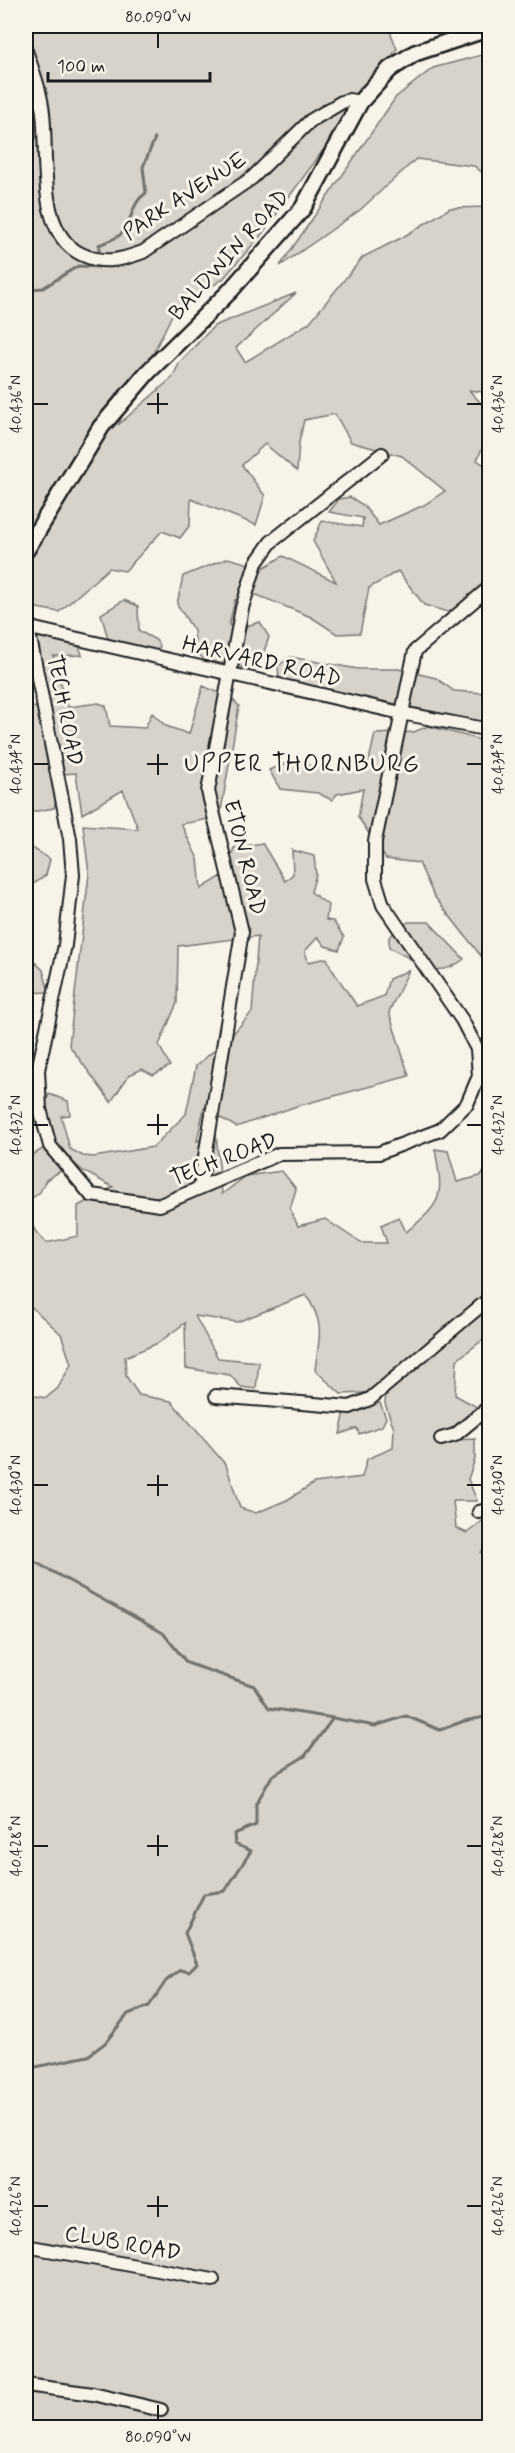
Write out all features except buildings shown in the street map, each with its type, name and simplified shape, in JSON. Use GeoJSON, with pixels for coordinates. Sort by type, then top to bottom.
{"type":"FeatureCollection","features":[{"type":"Feature","properties":{"kind":"street","name":"BALDWIN ROAD"},"geometry":{"type":"LineString","coordinates":[[26,550],[101,427],[147,373],[230,291],[303,208],[360,102],[390,69],[415,53],[489,28]]}},
{"type":"Feature","properties":{"kind":"street","name":"PARK AVENUE"},"geometry":{"type":"LineString","coordinates":[[26,51],[42,100],[48,190],[54,224],[63,238],[77,252],[93,260],[108,262],[143,252],[252,178],[310,121],[342,102],[349,100],[360,102]]}},
{"type":"Feature","properties":{"kind":"street","name":"ETON ROAD"},"geometry":{"type":"LineString","coordinates":[[200,1187],[242,932],[208,791],[242,608],[256,563],[271,542],[382,454]]}},
{"type":"Feature","properties":{"kind":"street","name":"TECH ROAD"},"geometry":{"type":"LineString","coordinates":[[27,628],[70,839],[73,875],[65,945],[38,1070],[40,1109],[50,1146],[92,1195],[160,1205],[279,1154],[379,1153],[440,1130],[467,1104],[479,1076],[477,1049],[462,1020],[383,905],[375,879],[375,841],[415,651],[489,587]]}},
{"type":"Feature","properties":{"kind":"street","name":"HARVARD ROAD"},"geometry":{"type":"LineString","coordinates":[[27,628],[401,713],[489,730]]}},
{"type":"Feature","properties":{"kind":"street"},"geometry":{"type":"LineString","coordinates":[[216,1396],[350,1407],[370,1399],[489,1298]]}},
{"type":"Feature","properties":{"kind":"street"},"geometry":{"type":"LineString","coordinates":[[441,1439],[455,1435],[489,1406]]}},
{"type":"Feature","properties":{"kind":"street","name":"CLUB ROAD"},"geometry":{"type":"LineString","coordinates":[[26,2246],[213,2280]]}},
{"type":"Feature","properties":{"kind":"street"},"geometry":{"type":"LineString","coordinates":[[26,2385],[93,2394],[161,2410]]}},
{"type":"Feature","properties":{"kind":"shaded area"},"geometry":{"type":"Polygon","coordinates":[[[26,26],[388,26],[397,49],[262,234],[223,279],[174,311],[118,425],[172,378],[180,362],[214,326],[296,293],[236,348],[245,362],[309,323],[363,257],[403,237],[450,208],[489,207],[489,393],[469,390],[489,412],[489,433],[477,460],[489,468],[489,601],[477,591],[451,613],[424,605],[398,571],[369,588],[360,633],[337,634],[311,617],[257,595],[235,600],[229,625],[243,627],[260,622],[269,637],[260,663],[251,669],[205,660],[196,652],[194,631],[177,604],[183,576],[228,558],[263,568],[283,556],[336,582],[313,541],[322,521],[362,527],[363,518],[329,512],[339,499],[350,497],[363,505],[379,525],[424,505],[445,491],[402,456],[351,442],[335,414],[304,420],[299,442],[297,471],[265,444],[242,465],[265,496],[256,525],[191,499],[190,525],[180,538],[162,531],[125,571],[109,568],[59,612],[26,606],[26,26]]]}},
{"type":"Feature","properties":{"kind":"shaded area"},"geometry":{"type":"Polygon","coordinates":[[[489,53],[489,178],[474,166],[416,159],[360,210],[280,266],[396,97],[433,68],[489,53]]]}},
{"type":"Feature","properties":{"kind":"shaded area"},"geometry":{"type":"Polygon","coordinates":[[[124,600],[138,606],[139,631],[156,640],[160,647],[154,654],[109,642],[101,614],[124,600]]]}},
{"type":"Feature","properties":{"kind":"shaded area"},"geometry":{"type":"Polygon","coordinates":[[[26,609],[38,622],[32,632],[79,646],[82,655],[53,656],[68,707],[99,703],[106,706],[110,726],[145,728],[152,713],[166,726],[189,734],[203,686],[231,698],[239,706],[220,817],[181,824],[198,859],[201,889],[224,875],[234,848],[262,843],[285,881],[293,874],[292,850],[314,856],[316,874],[311,892],[328,905],[326,920],[333,921],[344,937],[339,950],[325,946],[318,937],[305,951],[308,962],[327,958],[331,968],[357,1006],[384,996],[389,979],[409,970],[389,1012],[409,1076],[297,1106],[236,1127],[204,1108],[197,1141],[216,1134],[222,1194],[246,1176],[282,1171],[296,1189],[290,1209],[298,1226],[325,1219],[361,1243],[387,1243],[381,1225],[399,1217],[406,1232],[434,1205],[440,1188],[435,1149],[448,1151],[457,1182],[480,1176],[489,1166],[489,1335],[457,1360],[455,1395],[479,1408],[462,1421],[450,1440],[475,1439],[475,1459],[468,1479],[477,1501],[453,1501],[456,1528],[467,1533],[490,1515],[489,1540],[481,1553],[490,1557],[489,2427],[26,2427],[26,1394],[46,1398],[58,1388],[71,1364],[61,1334],[26,1302],[26,1213],[36,1232],[46,1243],[78,1236],[78,1206],[113,1187],[83,1171],[55,1147],[43,1108],[49,1094],[68,1101],[70,1115],[61,1116],[70,1149],[83,1156],[94,1157],[153,1147],[186,1114],[196,1066],[231,1036],[252,1012],[258,936],[178,946],[177,1003],[159,1045],[170,1066],[153,1075],[142,1069],[129,1075],[111,1102],[69,1045],[89,874],[83,825],[138,829],[123,790],[82,814],[76,773],[63,774],[54,808],[26,813],[26,707],[48,708],[37,651],[26,652],[26,609]],[[306,1295],[237,1322],[195,1316],[218,1358],[259,1362],[256,1389],[241,1387],[230,1375],[186,1368],[185,1323],[158,1343],[125,1357],[126,1376],[139,1395],[171,1401],[226,1465],[240,1508],[256,1513],[287,1500],[314,1483],[362,1477],[367,1459],[393,1448],[394,1428],[385,1404],[386,1392],[341,1394],[315,1370],[320,1331],[312,1305],[306,1295]]]}},
{"type":"Feature","properties":{"kind":"shaded area"},"geometry":{"type":"Polygon","coordinates":[[[290,657],[358,669],[398,669],[436,678],[454,691],[484,693],[489,688],[489,723],[279,680],[278,666],[290,657]]]}},
{"type":"Feature","properties":{"kind":"shaded area"},"geometry":{"type":"Polygon","coordinates":[[[428,726],[489,742],[489,966],[434,896],[419,863],[386,859],[358,817],[363,789],[337,794],[332,800],[318,793],[280,789],[269,770],[292,761],[329,770],[368,765],[375,734],[414,732],[428,726]]]}},
{"type":"Feature","properties":{"kind":"shaded area"},"geometry":{"type":"Polygon","coordinates":[[[26,844],[50,859],[46,875],[26,889],[26,844]]]}},
{"type":"Feature","properties":{"kind":"shaded area"},"geometry":{"type":"Polygon","coordinates":[[[408,922],[429,922],[464,959],[453,966],[435,969],[426,967],[389,948],[389,937],[408,922]]]}},
{"type":"Feature","properties":{"kind":"shaded area"},"geometry":{"type":"Polygon","coordinates":[[[26,954],[43,970],[49,992],[26,993],[26,954]]]}},
{"type":"Feature","properties":{"kind":"shaded area"},"geometry":{"type":"Polygon","coordinates":[[[44,1148],[62,1170],[46,1180],[40,1192],[26,1203],[26,1159],[44,1148]]]}},
{"type":"Feature","properties":{"kind":"shaded area"},"geometry":{"type":"Polygon","coordinates":[[[380,1403],[386,1418],[382,1426],[359,1434],[357,1428],[340,1434],[345,1411],[380,1403]]]}},
{"type":"Feature","properties":{"kind":"waterway"},"geometry":{"type":"LineString","coordinates":[[99,252],[99,245],[114,239],[125,229],[134,207],[146,193],[143,167],[155,138]]}},
{"type":"Feature","properties":{"kind":"waterway"},"geometry":{"type":"LineString","coordinates":[[26,294],[30,289],[43,288],[78,266],[98,267]]}},
{"type":"Feature","properties":{"kind":"waterway"},"geometry":{"type":"LineString","coordinates":[[26,1557],[163,1633],[187,1663],[254,1686],[269,1708],[333,1718]]}},
{"type":"Feature","properties":{"kind":"waterway"},"geometry":{"type":"LineString","coordinates":[[26,2069],[88,2056],[105,2043],[128,2014],[149,2006],[166,1981],[180,1970],[189,1972],[197,1964],[185,1933],[204,1894],[225,1891],[251,1851],[235,1844],[234,1834],[256,1825],[256,1804],[272,1776],[305,1756],[333,1718],[375,1726],[406,1716],[440,1730],[464,1721],[490,1716]]}},
{"type":"Feature","properties":{"kind":"district","name":"UPPER THORNBURG"},"geometry":{"type":"Point","coordinates":[302,763]}}]}
